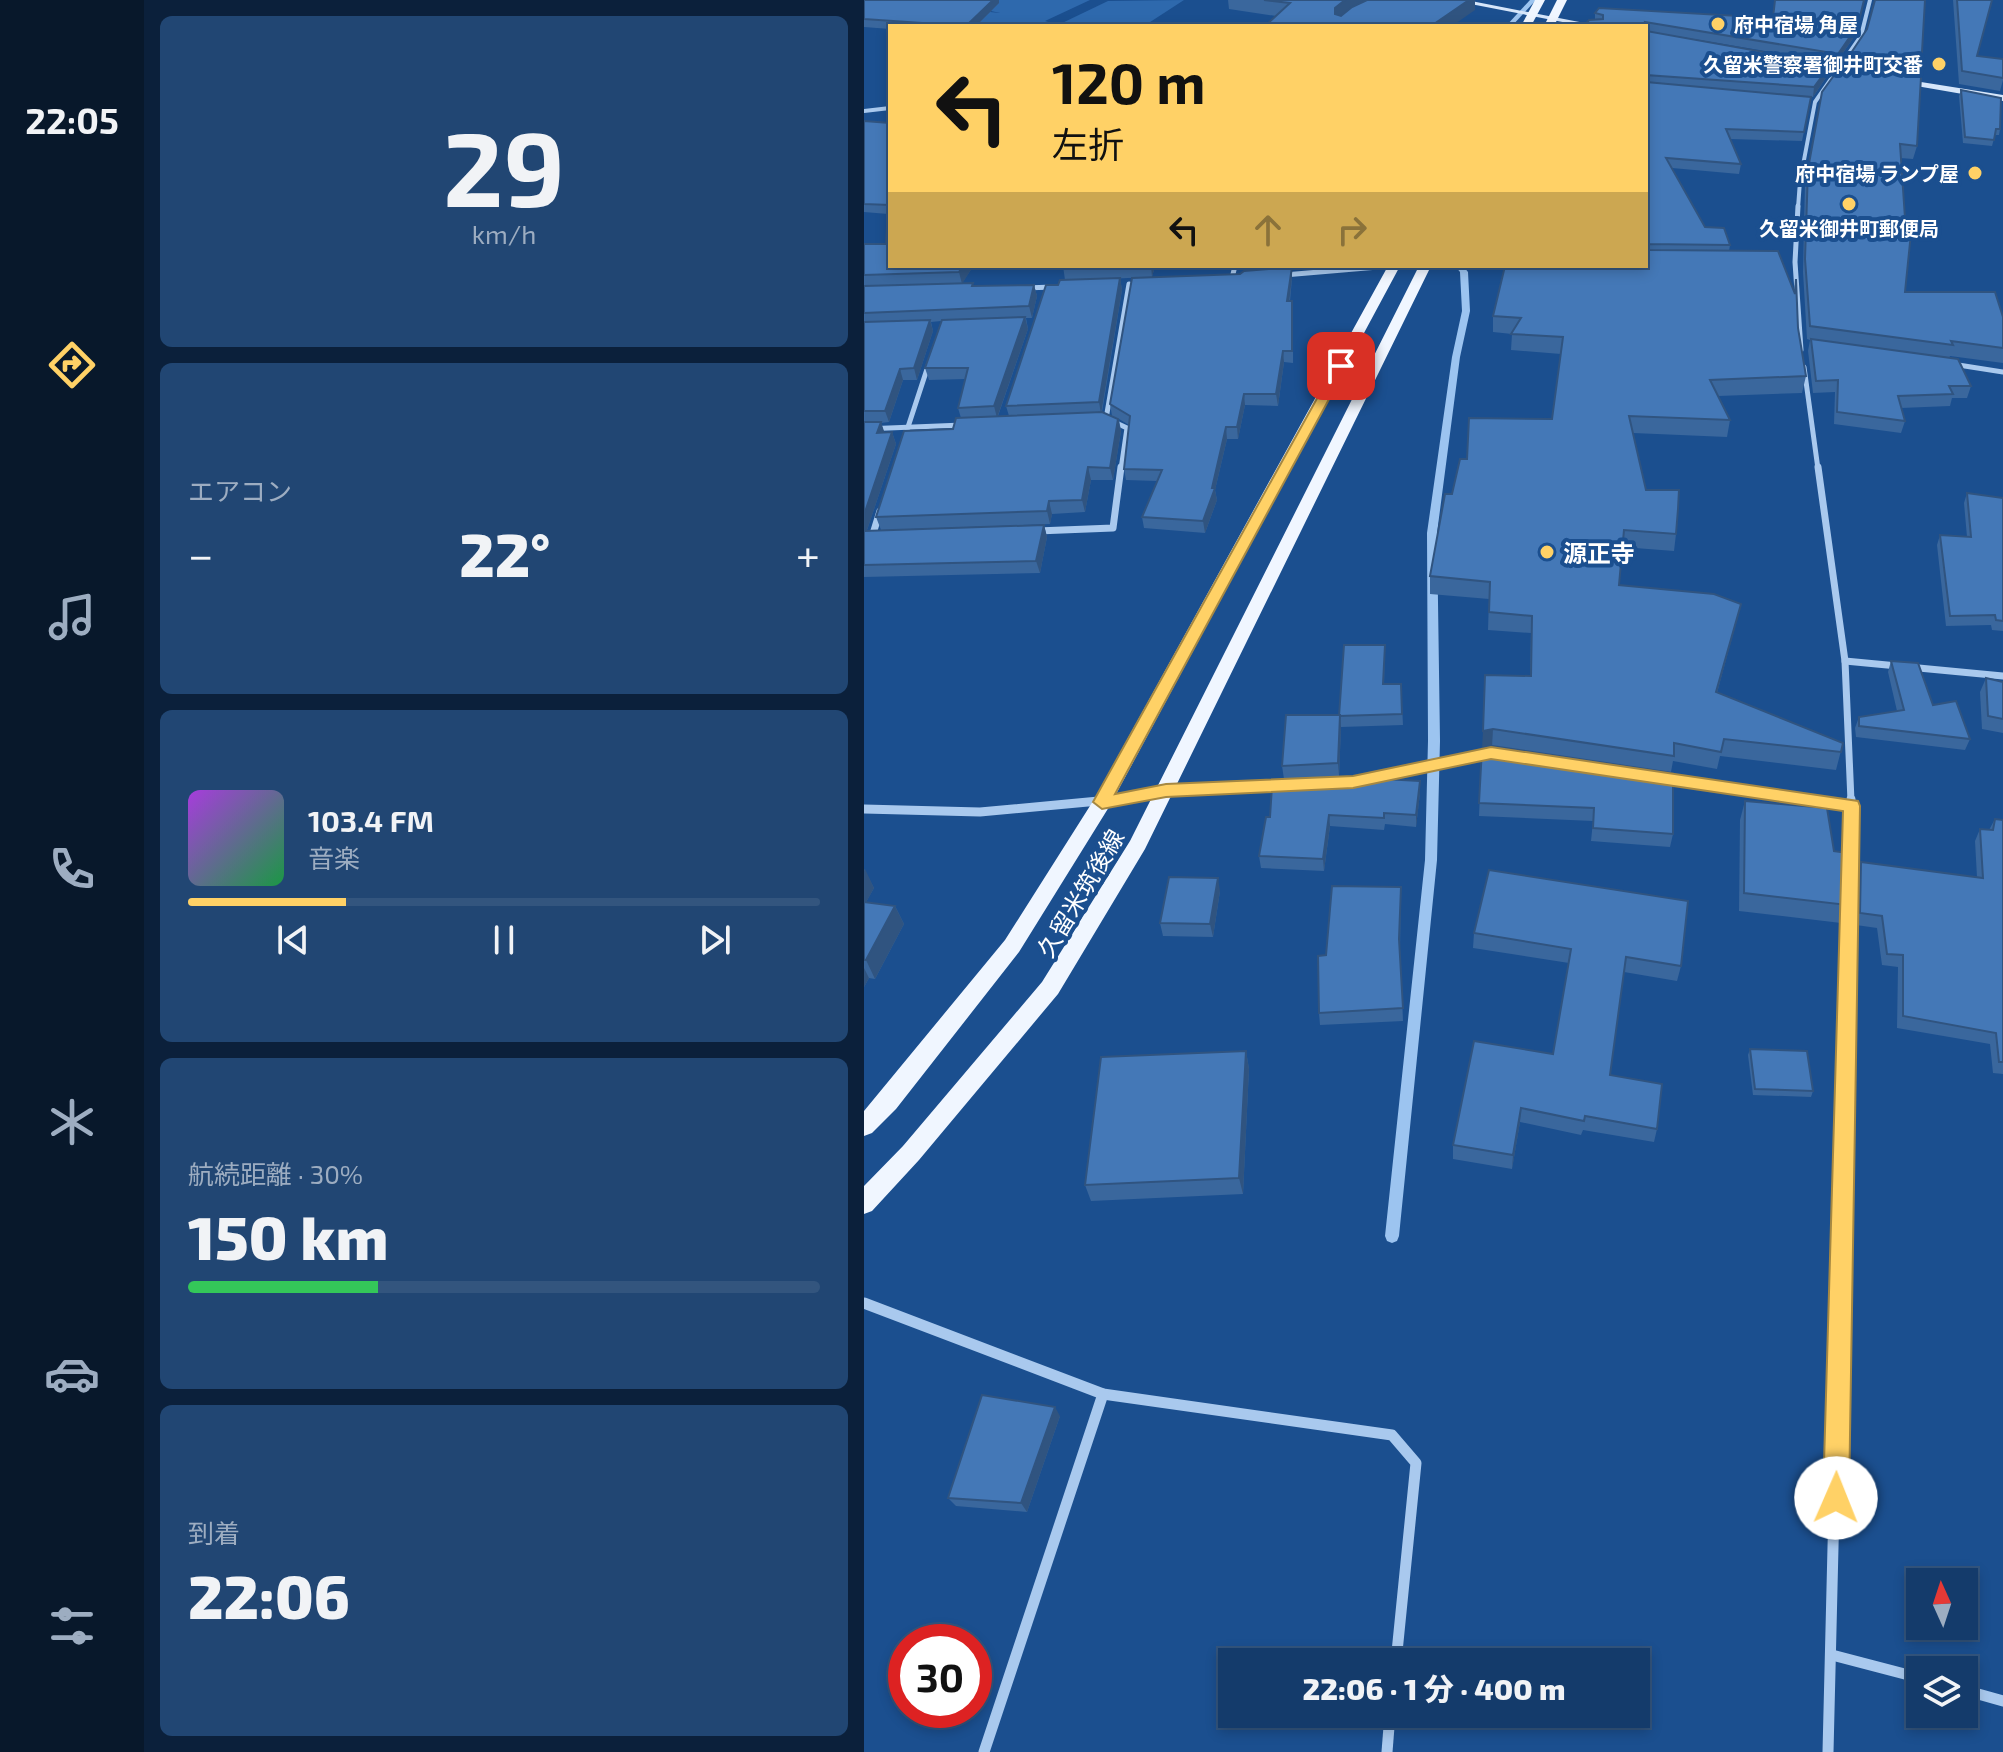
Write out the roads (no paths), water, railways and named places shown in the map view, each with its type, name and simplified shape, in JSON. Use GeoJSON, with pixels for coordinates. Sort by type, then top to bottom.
{"type":"FeatureCollection","features":[{"type":"Feature","properties":{"kind":"main road"},"geometry":{"type":"LineString","coordinates":[[1454,0],[1533,15],[1551,22],[1574,24]]}},
{"type":"Feature","properties":{"kind":"main road"},"geometry":{"type":"LineString","coordinates":[[1527,24],[1540,0]]}},
{"type":"Feature","properties":{"kind":"main road"},"geometry":{"type":"LineString","coordinates":[[1551,22],[1562,0]]}},
{"type":"Feature","properties":{"kind":"main road"},"geometry":{"type":"LineString","coordinates":[[1822,67],[1852,73]]}},
{"type":"Feature","properties":{"kind":"main road"},"geometry":{"type":"LineString","coordinates":[[1897,80],[2003,98]]}},
{"type":"Feature","properties":{"kind":"main road","name":"久留米筑後線"},"geometry":{"type":"LineString","coordinates":[[864,1126],[888,1102],[1012,946],[1102,802],[1391,268]]}},
{"type":"Feature","properties":{"kind":"main road","name":"久留米筑後線"},"geometry":{"type":"LineString","coordinates":[[864,1203],[911,1153],[1050,988],[1138,844],[1424,268]]}},
{"type":"Feature","properties":{"kind":"street"},"geometry":{"type":"LineString","coordinates":[[1828,1752],[1851,806],[1845,661],[1800,344],[1795,262],[1800,181],[1815,102],[1861,36],[1870,0]]}},
{"type":"Feature","properties":{"kind":"street"},"geometry":{"type":"LineString","coordinates":[[1800,101],[1815,102]]}},
{"type":"Feature","properties":{"kind":"street"},"geometry":{"type":"LineString","coordinates":[[864,111],[888,108]]}},
{"type":"Feature","properties":{"kind":"street"},"geometry":{"type":"LineString","coordinates":[[1780,261],[1795,262]]}},
{"type":"Feature","properties":{"kind":"street"},"geometry":{"type":"LineString","coordinates":[[1232,278],[1234,268]]}},
{"type":"Feature","properties":{"kind":"street"},"geometry":{"type":"LineString","coordinates":[[1272,276],[1368,268]]}},
{"type":"Feature","properties":{"kind":"street"},"geometry":{"type":"LineString","coordinates":[[1217,279],[1245,278]]}},
{"type":"Feature","properties":{"kind":"street"},"geometry":{"type":"LineString","coordinates":[[1115,285],[1144,283]]}},
{"type":"Feature","properties":{"kind":"street"},"geometry":{"type":"LineString","coordinates":[[1106,419],[1129,284]]}},
{"type":"Feature","properties":{"kind":"street"},"geometry":{"type":"LineString","coordinates":[[1042,299],[1045,287]]}},
{"type":"Feature","properties":{"kind":"street"},"geometry":{"type":"LineString","coordinates":[[1015,288],[1059,287]]}},
{"type":"Feature","properties":{"kind":"street"},"geometry":{"type":"LineString","coordinates":[[1800,344],[1815,346]]}},
{"type":"Feature","properties":{"kind":"street"},"geometry":{"type":"LineString","coordinates":[[903,441],[932,355]]}},
{"type":"Feature","properties":{"kind":"street"},"geometry":{"type":"LineString","coordinates":[[1947,363],[2003,372]]}},
{"type":"Feature","properties":{"kind":"street"},"geometry":{"type":"LineString","coordinates":[[1023,532],[1113,528],[1127,428],[1106,419],[1091,419]]}},
{"type":"Feature","properties":{"kind":"street"},"geometry":{"type":"LineString","coordinates":[[864,429],[970,425]]}},
{"type":"Feature","properties":{"kind":"street"},"geometry":{"type":"LineString","coordinates":[[885,496],[868,537],[887,536]]}},
{"type":"Feature","properties":{"kind":"street"},"geometry":{"type":"LineString","coordinates":[[1845,661],[2003,676]]}},
{"type":"Feature","properties":{"kind":"street"},"geometry":{"type":"LineString","coordinates":[[1353,782],[1491,753],[1507,756]]}},
{"type":"Feature","properties":{"kind":"street"},"geometry":{"type":"LineString","coordinates":[[1648,776],[1851,806]]}},
{"type":"Feature","properties":{"kind":"street"},"geometry":{"type":"LineString","coordinates":[[864,809],[980,812],[1102,802],[1166,791],[1306,784]]}},
{"type":"Feature","properties":{"kind":"street"},"geometry":{"type":"LineString","coordinates":[[864,1303],[1103,1394],[1392,1435],[1416,1463],[1397,1648]]}},
{"type":"Feature","properties":{"kind":"street"},"geometry":{"type":"LineString","coordinates":[[984,1752],[1103,1394]]}},
{"type":"Feature","properties":{"kind":"street"},"geometry":{"type":"LineString","coordinates":[[1832,1655],[1906,1674]]}},
{"type":"Feature","properties":{"kind":"street"},"geometry":{"type":"LineString","coordinates":[[1978,1694],[2003,1701]]}},
{"type":"Feature","properties":{"kind":"street"},"geometry":{"type":"LineString","coordinates":[[1387,1752],[1389,1728]]}},
{"type":"Feature","properties":{"kind":"waterway"},"geometry":{"type":"LineString","coordinates":[[1511,24],[1533,0]]}},
{"type":"Feature","properties":{"kind":"waterway"},"geometry":{"type":"LineString","coordinates":[[1392,1236],[1431,860],[1434,741],[1432,533],[1456,357],[1466,311],[1464,272],[1461,268]]}},
{"type":"Feature","properties":{"kind":"place","name":"府中宿場 角屋"},"geometry":{"type":"Point","coordinates":[1718,24]}},
{"type":"Feature","properties":{"kind":"place","name":"久留米警察署御井町交番"},"geometry":{"type":"Point","coordinates":[1939,64]}},
{"type":"Feature","properties":{"kind":"place","name":"府中宿場 ランプ屋"},"geometry":{"type":"Point","coordinates":[1975,173]}},
{"type":"Feature","properties":{"kind":"place","name":"久留米御井町郵便局"},"geometry":{"type":"Point","coordinates":[1849,204]}},
{"type":"Feature","properties":{"kind":"place","name":"源正寺"},"geometry":{"type":"Point","coordinates":[1547,552]}}]}
